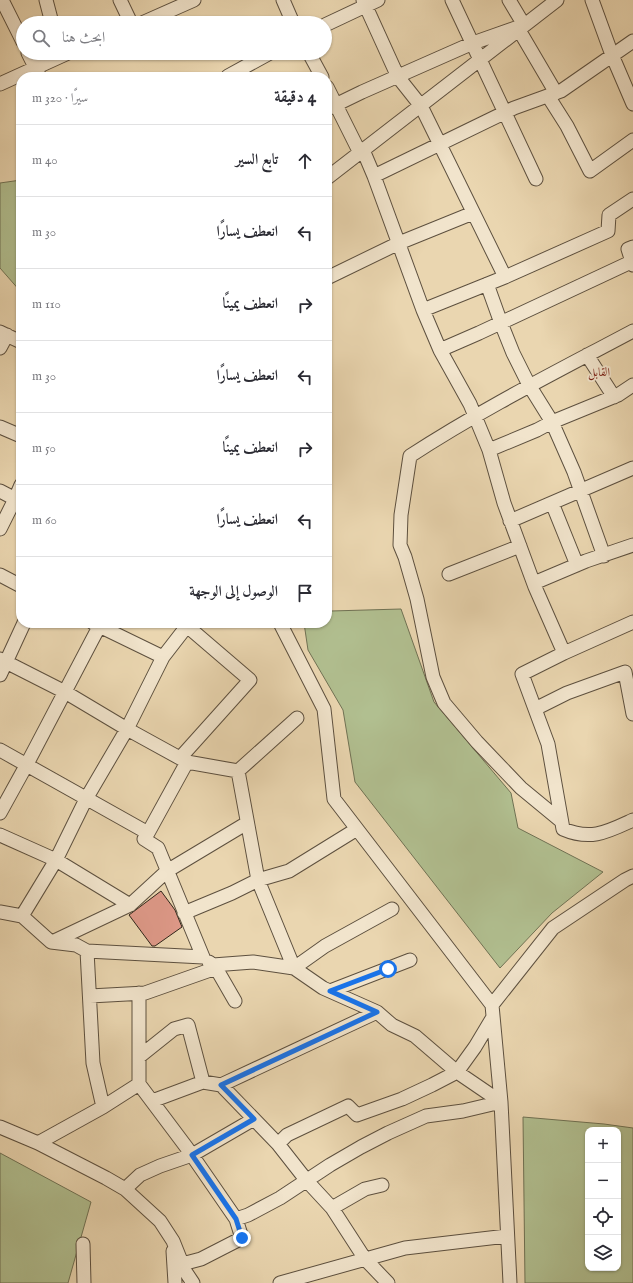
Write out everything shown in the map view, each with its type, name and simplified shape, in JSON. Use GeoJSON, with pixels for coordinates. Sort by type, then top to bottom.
{"type":"FeatureCollection","features":[{"type":"Feature","properties":{"kind":"street"},"geometry":{"type":"LineString","coordinates":[[2,0],[16,28]]}},
{"type":"Feature","properties":{"kind":"street"},"geometry":{"type":"LineString","coordinates":[[46,0],[50,16]]}},
{"type":"Feature","properties":{"kind":"street"},"geometry":{"type":"LineString","coordinates":[[120,0],[128,16]]}},
{"type":"Feature","properties":{"kind":"street"},"geometry":{"type":"LineString","coordinates":[[154,16],[175,4],[194,0]]}},
{"type":"Feature","properties":{"kind":"street"},"geometry":{"type":"LineString","coordinates":[[283,0],[291,16]]}},
{"type":"Feature","properties":{"kind":"street"},"geometry":{"type":"LineString","coordinates":[[332,20],[364,3],[378,0]]}},
{"type":"Feature","properties":{"kind":"street"},"geometry":{"type":"LineString","coordinates":[[452,0],[536,179]]}},
{"type":"Feature","properties":{"kind":"street"},"geometry":{"type":"LineString","coordinates":[[509,0],[567,126],[590,171],[633,140]]}},
{"type":"Feature","properties":{"kind":"street"},"geometry":{"type":"LineString","coordinates":[[332,174],[557,0]]}},
{"type":"Feature","properties":{"kind":"street"},"geometry":{"type":"LineString","coordinates":[[592,0],[612,55],[633,104]]}},
{"type":"Feature","properties":{"kind":"street"},"geometry":{"type":"LineString","coordinates":[[364,3],[398,77],[421,106],[505,277]]}},
{"type":"Feature","properties":{"kind":"street"},"geometry":{"type":"LineString","coordinates":[[521,28],[473,44],[332,107],[361,152],[374,176],[423,310],[440,350],[470,404],[489,450],[510,521],[534,583],[564,653]]}},
{"type":"Feature","properties":{"kind":"street"},"geometry":{"type":"LineString","coordinates":[[374,176],[505,113],[561,91],[633,41]]}},
{"type":"Feature","properties":{"kind":"street"},"geometry":{"type":"LineString","coordinates":[[32,60],[38,72],[55,60]]}},
{"type":"Feature","properties":{"kind":"street"},"geometry":{"type":"LineString","coordinates":[[235,72],[257,60]]}},
{"type":"Feature","properties":{"kind":"street"},"geometry":{"type":"LineString","coordinates":[[313,60],[319,72]]}},
{"type":"Feature","properties":{"kind":"street"},"geometry":{"type":"LineString","coordinates":[[0,84],[16,79]]}},
{"type":"Feature","properties":{"kind":"street"},"geometry":{"type":"LineString","coordinates":[[423,310],[505,277],[608,231],[609,216],[633,199]]}},
{"type":"Feature","properties":{"kind":"street"},"geometry":{"type":"LineString","coordinates":[[332,276],[399,243],[473,214]]}},
{"type":"Feature","properties":{"kind":"street"},"geometry":{"type":"LineString","coordinates":[[440,350],[632,264],[628,249],[633,247]]}},
{"type":"Feature","properties":{"kind":"street"},"geometry":{"type":"LineString","coordinates":[[487,284],[513,353],[529,385],[552,422],[581,491],[604,556]]}},
{"type":"Feature","properties":{"kind":"street"},"geometry":{"type":"LineString","coordinates":[[561,821],[521,788],[477,742],[444,703],[433,677],[417,599],[400,545],[401,515],[410,456],[529,385],[633,330]]}},
{"type":"Feature","properties":{"kind":"street"},"geometry":{"type":"LineString","coordinates":[[0,348],[3,333],[16,340]]}},
{"type":"Feature","properties":{"kind":"street"},"geometry":{"type":"LineString","coordinates":[[587,355],[614,397]]}},
{"type":"Feature","properties":{"kind":"street"},"geometry":{"type":"LineString","coordinates":[[489,450],[614,397],[633,385]]}},
{"type":"Feature","properties":{"kind":"street"},"geometry":{"type":"LineString","coordinates":[[0,427],[16,434]]}},
{"type":"Feature","properties":{"kind":"street"},"geometry":{"type":"LineString","coordinates":[[510,521],[633,468]]}},
{"type":"Feature","properties":{"kind":"street"},"geometry":{"type":"LineString","coordinates":[[0,491],[16,499]]}},
{"type":"Feature","properties":{"kind":"street"},"geometry":{"type":"LineString","coordinates":[[0,529],[16,503]]}},
{"type":"Feature","properties":{"kind":"street"},"geometry":{"type":"LineString","coordinates":[[552,503],[577,565]]}},
{"type":"Feature","properties":{"kind":"street"},"geometry":{"type":"LineString","coordinates":[[534,583],[577,565],[633,545]]}},
{"type":"Feature","properties":{"kind":"street"},"geometry":{"type":"LineString","coordinates":[[449,574],[520,546]]}},
{"type":"Feature","properties":{"kind":"street"},"geometry":{"type":"LineString","coordinates":[[0,575],[16,583]]}},
{"type":"Feature","properties":{"kind":"street"},"geometry":{"type":"LineString","coordinates":[[633,622],[522,674],[548,744],[563,830],[575,834],[593,835],[633,820]]}},
{"type":"Feature","properties":{"kind":"street"},"geometry":{"type":"LineString","coordinates":[[0,675],[3,661],[21,628]]}},
{"type":"Feature","properties":{"kind":"street"},"geometry":{"type":"LineString","coordinates":[[0,813],[65,692],[96,628]]}},
{"type":"Feature","properties":{"kind":"street"},"geometry":{"type":"LineString","coordinates":[[106,628],[163,657]]}},
{"type":"Feature","properties":{"kind":"street"},"geometry":{"type":"LineString","coordinates":[[22,916],[56,860],[86,799],[127,729],[163,657],[184,628]]}},
{"type":"Feature","properties":{"kind":"street"},"geometry":{"type":"LineString","coordinates":[[189,628],[250,680],[184,760],[144,839],[158,848],[184,913],[211,963],[236,1001]]}},
{"type":"Feature","properties":{"kind":"street"},"geometry":{"type":"LineString","coordinates":[[283,628],[324,708],[334,799],[492,1011],[501,1102],[510,1283]]}},
{"type":"Feature","properties":{"kind":"street"},"geometry":{"type":"LineString","coordinates":[[3,661],[65,692],[127,729],[184,760],[238,771]]}},
{"type":"Feature","properties":{"kind":"street"},"geometry":{"type":"LineString","coordinates":[[535,709],[567,693],[625,672],[633,714]]}},
{"type":"Feature","properties":{"kind":"street"},"geometry":{"type":"LineString","coordinates":[[238,771],[298,718]]}},
{"type":"Feature","properties":{"kind":"street"},"geometry":{"type":"LineString","coordinates":[[0,750],[148,833]]}},
{"type":"Feature","properties":{"kind":"street"},"geometry":{"type":"LineString","coordinates":[[238,771],[258,880],[294,968]]}},
{"type":"Feature","properties":{"kind":"street"},"geometry":{"type":"LineString","coordinates":[[51,942],[130,905],[167,871],[247,823]]}},
{"type":"Feature","properties":{"kind":"street"},"geometry":{"type":"LineString","coordinates":[[184,913],[232,893],[258,880],[289,871],[357,830]]}},
{"type":"Feature","properties":{"kind":"street"},"geometry":{"type":"LineString","coordinates":[[0,835],[56,860],[130,905]]}},
{"type":"Feature","properties":{"kind":"street"},"geometry":{"type":"LineString","coordinates":[[278,1144],[287,1135],[348,1106],[357,1115],[402,1099],[457,1072],[474,1047],[492,1011],[553,928],[633,876]]}},
{"type":"Feature","properties":{"kind":"street"},"geometry":{"type":"LineString","coordinates":[[294,968],[325,946],[392,909]]}},
{"type":"Feature","properties":{"kind":"street"},"geometry":{"type":"LineString","coordinates":[[0,912],[22,916],[51,942],[76,945],[87,951],[211,963],[253,962],[294,968],[323,988],[377,1012],[392,1025],[416,1036],[457,1072],[501,1102]]}},
{"type":"Feature","properties":{"kind":"street"},"geometry":{"type":"LineString","coordinates":[[87,951],[93,1063],[103,1107]]}},
{"type":"Feature","properties":{"kind":"street"},"geometry":{"type":"LineString","coordinates":[[330,991],[410,960]]}},
{"type":"Feature","properties":{"kind":"street"},"geometry":{"type":"LineString","coordinates":[[90,996],[145,993],[211,963]]}},
{"type":"Feature","properties":{"kind":"street"},"geometry":{"type":"LineString","coordinates":[[139,993],[139,1084],[192,1155],[236,1219],[242,1238],[201,1258],[182,1264]]}},
{"type":"Feature","properties":{"kind":"street"},"geometry":{"type":"LineString","coordinates":[[152,1101],[203,1082],[221,1085],[377,1012]]}},
{"type":"Feature","properties":{"kind":"street"},"geometry":{"type":"LineString","coordinates":[[139,1057],[174,1029],[188,1025],[203,1082]]}},
{"type":"Feature","properties":{"kind":"street"},"geometry":{"type":"LineString","coordinates":[[38,1143],[103,1107],[139,1084]]}},
{"type":"Feature","properties":{"kind":"street"},"geometry":{"type":"LineString","coordinates":[[221,1085],[278,1144],[332,1208],[365,1259],[388,1283]]}},
{"type":"Feature","properties":{"kind":"street"},"geometry":{"type":"LineString","coordinates":[[236,1219],[248,1215],[280,1198],[330,1165],[368,1144],[426,1116],[463,1111],[501,1102]]}},
{"type":"Feature","properties":{"kind":"street"},"geometry":{"type":"LineString","coordinates":[[125,1189],[140,1175],[160,1166],[192,1155],[254,1119]]}},
{"type":"Feature","properties":{"kind":"street"},"geometry":{"type":"LineString","coordinates":[[0,1127],[38,1143],[125,1189],[160,1221],[173,1241],[182,1264],[193,1283]]}},
{"type":"Feature","properties":{"kind":"street"},"geometry":{"type":"LineString","coordinates":[[332,1208],[365,1190],[382,1185]]}},
{"type":"Feature","properties":{"kind":"street"},"geometry":{"type":"LineString","coordinates":[[280,1283],[405,1248],[507,1236]]}},
{"type":"Feature","properties":{"kind":"street"},"geometry":{"type":"LineString","coordinates":[[173,1241],[174,1283]]}},
{"type":"Feature","properties":{"kind":"street"},"geometry":{"type":"LineString","coordinates":[[83,1244],[84,1283]]}},
{"type":"Feature","properties":{"kind":"green space"},"geometry":{"type":"Polygon","coordinates":[[[16,181],[16,286],[0,268],[0,183],[16,181]]]}},
{"type":"Feature","properties":{"kind":"green space"},"geometry":{"type":"Polygon","coordinates":[[[401,609],[434,702],[511,793],[518,828],[603,872],[552,913],[500,968],[355,782],[343,710],[308,650],[305,628],[332,628],[332,611],[401,609]]]}},
{"type":"Feature","properties":{"kind":"green space"},"geometry":{"type":"Polygon","coordinates":[[[523,1117],[633,1128],[633,1283],[525,1283],[523,1117]]]}},
{"type":"Feature","properties":{"kind":"green space"},"geometry":{"type":"Polygon","coordinates":[[[0,1153],[91,1202],[68,1283],[0,1283],[0,1153]]]}},
{"type":"Feature","properties":{"kind":"building"},"geometry":{"type":"Polygon","coordinates":[[[161,891],[175,910],[182,927],[155,946],[152,946],[129,915],[161,891]]]}},
{"type":"Feature","properties":{"kind":"district","name":"القابل"},"geometry":{"type":"Point","coordinates":[599,372]}},
{"type":"Feature","properties":{"kind":"route"},"geometry":{"type":"LineString","coordinates":[[242,1238],[236,1219],[192,1155],[254,1119],[221,1085],[377,1012],[330,991],[388,969]]}}]}
